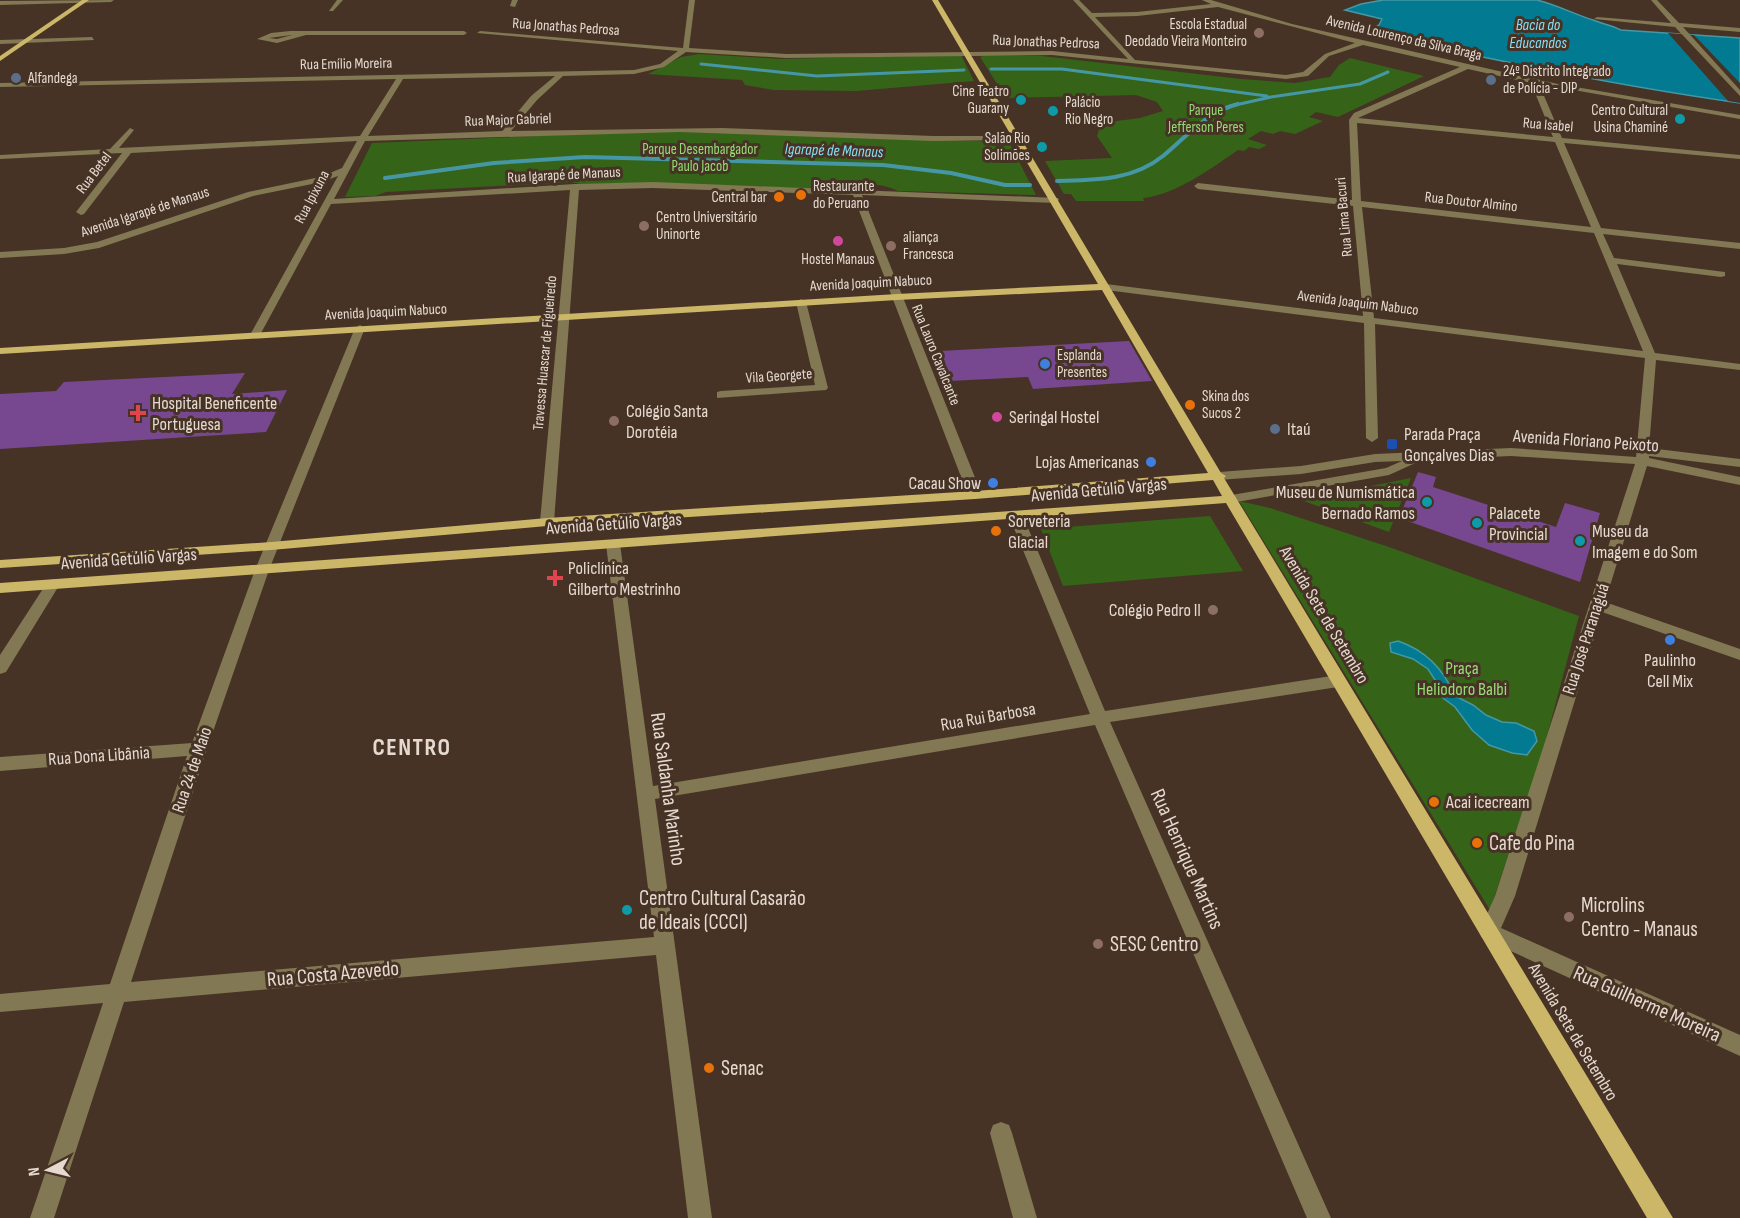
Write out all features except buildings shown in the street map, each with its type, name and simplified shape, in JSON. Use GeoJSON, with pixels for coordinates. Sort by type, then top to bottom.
{"type":"FeatureCollection","features":[{"type":"Feature","properties":{"kind":"main road"},"geometry":{"type":"LineString","coordinates":[[0,58],[85,0]]}},
{"type":"Feature","properties":{"kind":"main road","name":"Avenida Sete de Setembro"},"geometry":{"type":"LineString","coordinates":[[935,0],[1219,476],[1338,681],[1660,1218]]}},
{"type":"Feature","properties":{"kind":"main road","name":"Avenida Joaquim Nabuco"},"geometry":{"type":"LineString","coordinates":[[0,351],[801,302],[1106,287]]}},
{"type":"Feature","properties":{"kind":"main road","name":"Avenida Getúlio Vargas"},"geometry":{"type":"LineString","coordinates":[[0,564],[271,546],[547,522],[975,495],[1219,476]]}},
{"type":"Feature","properties":{"kind":"main road","name":"Avenida Getúlio Vargas"},"geometry":{"type":"LineString","coordinates":[[0,588],[1231,499]]}},
{"type":"Feature","properties":{"kind":"street"},"geometry":{"type":"LineString","coordinates":[[0,3],[111,0]]}},
{"type":"Feature","properties":{"kind":"street"},"geometry":{"type":"LineString","coordinates":[[331,10],[340,0]]}},
{"type":"Feature","properties":{"kind":"street"},"geometry":{"type":"LineString","coordinates":[[686,50],[692,0]]}},
{"type":"Feature","properties":{"kind":"street"},"geometry":{"type":"LineString","coordinates":[[1076,0],[1132,60]]}},
{"type":"Feature","properties":{"kind":"street","name":"Avenida Lourenço da Silva Braga"},"geometry":{"type":"LineString","coordinates":[[1206,0],[1406,46],[1532,79],[1646,103],[1740,117]]}},
{"type":"Feature","properties":{"kind":"street"},"geometry":{"type":"LineString","coordinates":[[1092,15],[1148,13],[1220,2]]}},
{"type":"Feature","properties":{"kind":"street","name":"Avenida Lourenço da Silva Braga"},"geometry":{"type":"LineString","coordinates":[[1220,2],[1467,67],[1740,112]]}},
{"type":"Feature","properties":{"kind":"street"},"geometry":{"type":"LineString","coordinates":[[1656,2],[1740,94]]}},
{"type":"Feature","properties":{"kind":"street"},"geometry":{"type":"LineString","coordinates":[[1597,20],[1740,30]]}},
{"type":"Feature","properties":{"kind":"street"},"geometry":{"type":"LineString","coordinates":[[306,33],[277,40],[260,39],[271,34],[306,33]]}},
{"type":"Feature","properties":{"kind":"street","name":"Rua Jonathas Pedrosa"},"geometry":{"type":"LineString","coordinates":[[306,33],[464,33],[470,35],[480,33],[786,56],[1052,53],[1132,60],[1260,76],[1305,74],[1327,55],[1365,42]]}},
{"type":"Feature","properties":{"kind":"street"},"geometry":{"type":"LineString","coordinates":[[0,42],[92,39]]}},
{"type":"Feature","properties":{"kind":"street"},"geometry":{"type":"LineString","coordinates":[[1397,50],[1406,46]]}},
{"type":"Feature","properties":{"kind":"street","name":"Rua Emílio Moreira"},"geometry":{"type":"LineString","coordinates":[[0,85],[644,71],[662,66],[686,50]]}},
{"type":"Feature","properties":{"kind":"street","name":"Rua Jonathas Pedrosa"},"geometry":{"type":"LineString","coordinates":[[675,58],[716,52]]}},
{"type":"Feature","properties":{"kind":"street"},"geometry":{"type":"LineString","coordinates":[[1353,120],[1357,115],[1467,67]]}},
{"type":"Feature","properties":{"kind":"street"},"geometry":{"type":"LineString","coordinates":[[504,134],[534,99],[562,73]]}},
{"type":"Feature","properties":{"kind":"street","name":"Rua Ipixuna"},"geometry":{"type":"LineString","coordinates":[[255,335],[328,198],[401,76]]}},
{"type":"Feature","properties":{"kind":"street","name":"Rua José Paranaguá"},"geometry":{"type":"LineString","coordinates":[[1489,932],[1505,896],[1643,456],[1651,356],[1532,79]]}},
{"type":"Feature","properties":{"kind":"street","name":"Rua Isabel"},"geometry":{"type":"LineString","coordinates":[[1353,120],[1740,157]]}},
{"type":"Feature","properties":{"kind":"street","name":"Rua Lima Bacuri"},"geometry":{"type":"LineString","coordinates":[[1353,120],[1357,204],[1369,319],[1372,438]]}},
{"type":"Feature","properties":{"kind":"street","name":"Rua Major Gabriel"},"geometry":{"type":"LineString","coordinates":[[0,157],[362,139],[700,129],[906,138],[1017,138]]}},
{"type":"Feature","properties":{"kind":"street"},"geometry":{"type":"LineString","coordinates":[[112,152],[130,130]]}},
{"type":"Feature","properties":{"kind":"street","name":"Rua Betel"},"geometry":{"type":"LineString","coordinates":[[81,212],[128,151]]}},
{"type":"Feature","properties":{"kind":"street","name":"Avenida Igarapé de Manaus"},"geometry":{"type":"LineString","coordinates":[[0,255],[64,251],[99,245],[251,194],[297,185],[344,170]]}},
{"type":"Feature","properties":{"kind":"street","name":"Avenida Igarapé de Manaus"},"geometry":{"type":"LineString","coordinates":[[297,185],[313,186],[328,198]]}},
{"type":"Feature","properties":{"kind":"street","name":"Rua Igarapé de Manaus"},"geometry":{"type":"LineString","coordinates":[[328,198],[653,185],[1055,200]]}},
{"type":"Feature","properties":{"kind":"street","name":"Rua Doutor Almino"},"geometry":{"type":"LineString","coordinates":[[1198,186],[1740,246]]}},
{"type":"Feature","properties":{"kind":"street","name":"Travessa Huascar de Figueiredo"},"geometry":{"type":"LineString","coordinates":[[547,522],[575,187]]}},
{"type":"Feature","properties":{"kind":"street","name":"Rua Lauro Cavalcante"},"geometry":{"type":"LineString","coordinates":[[856,192],[975,495]]}},
{"type":"Feature","properties":{"kind":"street"},"geometry":{"type":"LineString","coordinates":[[1610,260],[1721,274]]}},
{"type":"Feature","properties":{"kind":"street","name":"Avenida Joaquim Nabuco"},"geometry":{"type":"LineString","coordinates":[[1106,287],[1740,368]]}},
{"type":"Feature","properties":{"kind":"street","name":"Vila Georgete"},"geometry":{"type":"LineString","coordinates":[[721,395],[822,388],[801,302]]}},
{"type":"Feature","properties":{"kind":"street","name":"Rua 24 de Maio"},"geometry":{"type":"LineString","coordinates":[[42,1218],[198,749],[271,546],[360,328]]}},
{"type":"Feature","properties":{"kind":"street","name":"Avenida Floriano Peixoto"},"geometry":{"type":"LineString","coordinates":[[1219,476],[1301,470],[1375,458],[1532,453],[1643,456],[1740,481]]}},
{"type":"Feature","properties":{"kind":"street","name":"Avenida Floriano Peixoto"},"geometry":{"type":"LineString","coordinates":[[1231,499],[1389,471],[1427,455]]}},
{"type":"Feature","properties":{"kind":"street"},"geometry":{"type":"LineString","coordinates":[[1643,456],[1740,463]]}},
{"type":"Feature","properties":{"kind":"street","name":"Rua Henrique Martins"},"geometry":{"type":"LineString","coordinates":[[1016,516],[1100,718],[1319,1218]]}},
{"type":"Feature","properties":{"kind":"street","name":"Rua Saldanha Marinho"},"geometry":{"type":"LineString","coordinates":[[613,544],[700,1218]]}},
{"type":"Feature","properties":{"kind":"street"},"geometry":{"type":"LineString","coordinates":[[0,668],[53,584]]}},
{"type":"Feature","properties":{"kind":"street"},"geometry":{"type":"LineString","coordinates":[[1596,604],[1740,655]]}},
{"type":"Feature","properties":{"kind":"street","name":"Rua Rui Barbosa"},"geometry":{"type":"LineString","coordinates":[[645,794],[1338,681]]}},
{"type":"Feature","properties":{"kind":"street","name":"Rua Dona Libânia"},"geometry":{"type":"LineString","coordinates":[[0,764],[198,749]]}},
{"type":"Feature","properties":{"kind":"street","name":"Rua Guilherme Moreira"},"geometry":{"type":"LineString","coordinates":[[1489,932],[1740,1046]]}},
{"type":"Feature","properties":{"kind":"street","name":"Rua Costa Azevedo"},"geometry":{"type":"LineString","coordinates":[[0,1003],[666,945]]}},
{"type":"Feature","properties":{"kind":"street"},"geometry":{"type":"LineString","coordinates":[[1001,1133],[1025,1218]]}},
{"type":"Feature","properties":{"kind":"green space"},"geometry":{"type":"Polygon","coordinates":[[[699,54],[781,59],[961,55],[974,81],[856,91],[774,90],[745,85],[742,80],[648,74],[681,57],[699,54]]]}},
{"type":"Feature","properties":{"kind":"green space","name":"Parque Jefferson Peres"},"geometry":{"type":"Polygon","coordinates":[[[1042,56],[1295,83],[1330,77],[1339,65],[1350,58],[1424,76],[1338,117],[1316,112],[1309,117],[1323,121],[1295,134],[1280,131],[1273,134],[1261,131],[1248,139],[1267,145],[1259,149],[1249,147],[1244,151],[1238,150],[1193,180],[1168,192],[1143,198],[1144,201],[1076,201],[1071,194],[1064,194],[1045,161],[1112,158],[1097,136],[1101,123],[1140,118],[1163,111],[1157,102],[1136,95],[1006,98],[980,57],[1042,56]]]}},
{"type":"Feature","properties":{"kind":"green space","name":"Parque Desembargador Paulo Jacob"},"geometry":{"type":"Polygon","coordinates":[[[636,132],[1005,142],[1010,144],[1036,195],[898,191],[866,184],[833,189],[571,182],[386,192],[375,196],[345,197],[372,143],[636,132]]]}},
{"type":"Feature","properties":{"kind":"green space"},"geometry":{"type":"Polygon","coordinates":[[[1411,478],[1389,532],[1301,500],[1411,478]]]}},
{"type":"Feature","properties":{"kind":"green space","name":"Praça Heliodoro Balbi"},"geometry":{"type":"Polygon","coordinates":[[[1239,501],[1270,508],[1389,547],[1579,616],[1544,747],[1490,910],[1239,501]]]}},
{"type":"Feature","properties":{"kind":"green space"},"geometry":{"type":"Polygon","coordinates":[[[1210,516],[1243,571],[1063,586],[1041,529],[1210,516]]]}},
{"type":"Feature","properties":{"kind":"water","name":"Bacia do Educandos"},"geometry":{"type":"Polygon","coordinates":[[[1383,0],[1537,0],[1621,30],[1740,38],[1740,103],[1552,71],[1366,31],[1379,25],[1382,19],[1345,10],[1383,0]]]}},
{"type":"Feature","properties":{"kind":"water"},"geometry":{"type":"Polygon","coordinates":[[[1398,641],[1417,650],[1432,662],[1445,678],[1455,696],[1486,715],[1502,722],[1516,723],[1534,731],[1537,741],[1527,755],[1512,753],[1489,745],[1472,730],[1455,707],[1443,698],[1428,669],[1413,659],[1391,652],[1390,643],[1398,641]]]}},
{"type":"Feature","properties":{"kind":"pier"},"geometry":{"type":"Polygon","coordinates":[[[1668,33],[1694,35],[1740,83],[1740,103],[1728,101],[1668,33]]]}},
{"type":"Feature","properties":{"kind":"waterway"},"geometry":{"type":"LineString","coordinates":[[701,64],[817,76],[964,70]]}},
{"type":"Feature","properties":{"kind":"waterway"},"geometry":{"type":"LineString","coordinates":[[991,69],[1062,69],[1267,96]]}},
{"type":"Feature","properties":{"kind":"waterway","name":"Igarapé de Manaus"},"geometry":{"type":"LineString","coordinates":[[1235,105],[1271,97],[1360,84],[1388,72]]}},
{"type":"Feature","properties":{"kind":"waterway","name":"Igarapé de Manaus"},"geometry":{"type":"LineString","coordinates":[[1057,181],[1112,178],[1139,170],[1163,156],[1206,119],[1235,105]]}},
{"type":"Feature","properties":{"kind":"waterway","name":"Igarapé de Manaus"},"geometry":{"type":"LineString","coordinates":[[1231,106],[1235,105]]}},
{"type":"Feature","properties":{"kind":"waterway","name":"Igarapé de Manaus"},"geometry":{"type":"LineString","coordinates":[[385,178],[494,163],[585,157],[883,165],[951,173],[1005,185],[1030,185]]}},
{"type":"Feature","properties":{"kind":"place","name":"Escola Estadual Deodado Vieira Monteiro"},"geometry":{"type":"Point","coordinates":[1259,33]}},
{"type":"Feature","properties":{"kind":"place","name":"Alfandega"},"geometry":{"type":"Point","coordinates":[16,78]}},
{"type":"Feature","properties":{"kind":"place","name":"24º Distrito Integrado de Polícia - DIP"},"geometry":{"type":"Point","coordinates":[1491,80]}},
{"type":"Feature","properties":{"kind":"place","name":"Cine Teatro Guarany"},"geometry":{"type":"Point","coordinates":[1021,100]}},
{"type":"Feature","properties":{"kind":"place","name":"Palácio Rio Negro"},"geometry":{"type":"Point","coordinates":[1053,111]}},
{"type":"Feature","properties":{"kind":"place","name":"Centro Cultural Usina Chaminé"},"geometry":{"type":"Point","coordinates":[1680,119]}},
{"type":"Feature","properties":{"kind":"place","name":"Salão Rio Solimões"},"geometry":{"type":"Point","coordinates":[1042,147]}},
{"type":"Feature","properties":{"kind":"place","name":"Restaurante do Peruano"},"geometry":{"type":"Point","coordinates":[801,195]}},
{"type":"Feature","properties":{"kind":"place","name":"Central bar"},"geometry":{"type":"Point","coordinates":[779,197]}},
{"type":"Feature","properties":{"kind":"place","name":"Centro Universitário Uninorte"},"geometry":{"type":"Point","coordinates":[644,226]}},
{"type":"Feature","properties":{"kind":"place","name":"Hostel Manaus"},"geometry":{"type":"Point","coordinates":[838,241]}},
{"type":"Feature","properties":{"kind":"place","name":"aliança Francesca"},"geometry":{"type":"Point","coordinates":[891,246]}},
{"type":"Feature","properties":{"kind":"place","name":"Esplanda Presentes"},"geometry":{"type":"Point","coordinates":[1045,364]}},
{"type":"Feature","properties":{"kind":"place","name":"Skina dos Sucos 2"},"geometry":{"type":"Point","coordinates":[1190,405]}},
{"type":"Feature","properties":{"kind":"place","name":"Hospital Beneficente Portuguesa"},"geometry":{"type":"Point","coordinates":[138,413]}},
{"type":"Feature","properties":{"kind":"place","name":"Seringal Hostel"},"geometry":{"type":"Point","coordinates":[997,417]}},
{"type":"Feature","properties":{"kind":"place","name":"Colégio Santa Dorotéia"},"geometry":{"type":"Point","coordinates":[614,421]}},
{"type":"Feature","properties":{"kind":"place","name":"Itaú"},"geometry":{"type":"Point","coordinates":[1275,429]}},
{"type":"Feature","properties":{"kind":"place","name":"Parada Praça Gonçalves Dias"},"geometry":{"type":"Point","coordinates":[1392,444]}},
{"type":"Feature","properties":{"kind":"place","name":"Lojas Americanas"},"geometry":{"type":"Point","coordinates":[1151,462]}},
{"type":"Feature","properties":{"kind":"place","name":"Cacau Show"},"geometry":{"type":"Point","coordinates":[993,483]}},
{"type":"Feature","properties":{"kind":"place","name":"Museu de Numismática Bernado Ramos"},"geometry":{"type":"Point","coordinates":[1427,502]}},
{"type":"Feature","properties":{"kind":"place","name":"Palacete Provincial"},"geometry":{"type":"Point","coordinates":[1477,523]}},
{"type":"Feature","properties":{"kind":"place","name":"Sorveteria Glacial"},"geometry":{"type":"Point","coordinates":[996,531]}},
{"type":"Feature","properties":{"kind":"place","name":"Museu da Imagem e do Som"},"geometry":{"type":"Point","coordinates":[1580,541]}},
{"type":"Feature","properties":{"kind":"place","name":"Policlínica Gilberto Mestrinho"},"geometry":{"type":"Point","coordinates":[555,578]}},
{"type":"Feature","properties":{"kind":"place","name":"Colégio Pedro II"},"geometry":{"type":"Point","coordinates":[1213,610]}},
{"type":"Feature","properties":{"kind":"place","name":"Paulinho Cell Mix"},"geometry":{"type":"Point","coordinates":[1670,640]}},
{"type":"Feature","properties":{"kind":"place","name":"Acai icecream"},"geometry":{"type":"Point","coordinates":[1434,802]}},
{"type":"Feature","properties":{"kind":"place","name":"Cafe do Pina"},"geometry":{"type":"Point","coordinates":[1477,843]}},
{"type":"Feature","properties":{"kind":"place","name":"Centro Cultural Casarão de Ideais (CCCI)"},"geometry":{"type":"Point","coordinates":[627,910]}},
{"type":"Feature","properties":{"kind":"place","name":"Microlins Centro - Manaus"},"geometry":{"type":"Point","coordinates":[1569,917]}},
{"type":"Feature","properties":{"kind":"place","name":"SESC Centro"},"geometry":{"type":"Point","coordinates":[1098,944]}},
{"type":"Feature","properties":{"kind":"place","name":"Senac"},"geometry":{"type":"Point","coordinates":[709,1068]}},
{"type":"Feature","properties":{"kind":"district","name":"CENTRO"},"geometry":{"type":"Point","coordinates":[412,747]}}]}
